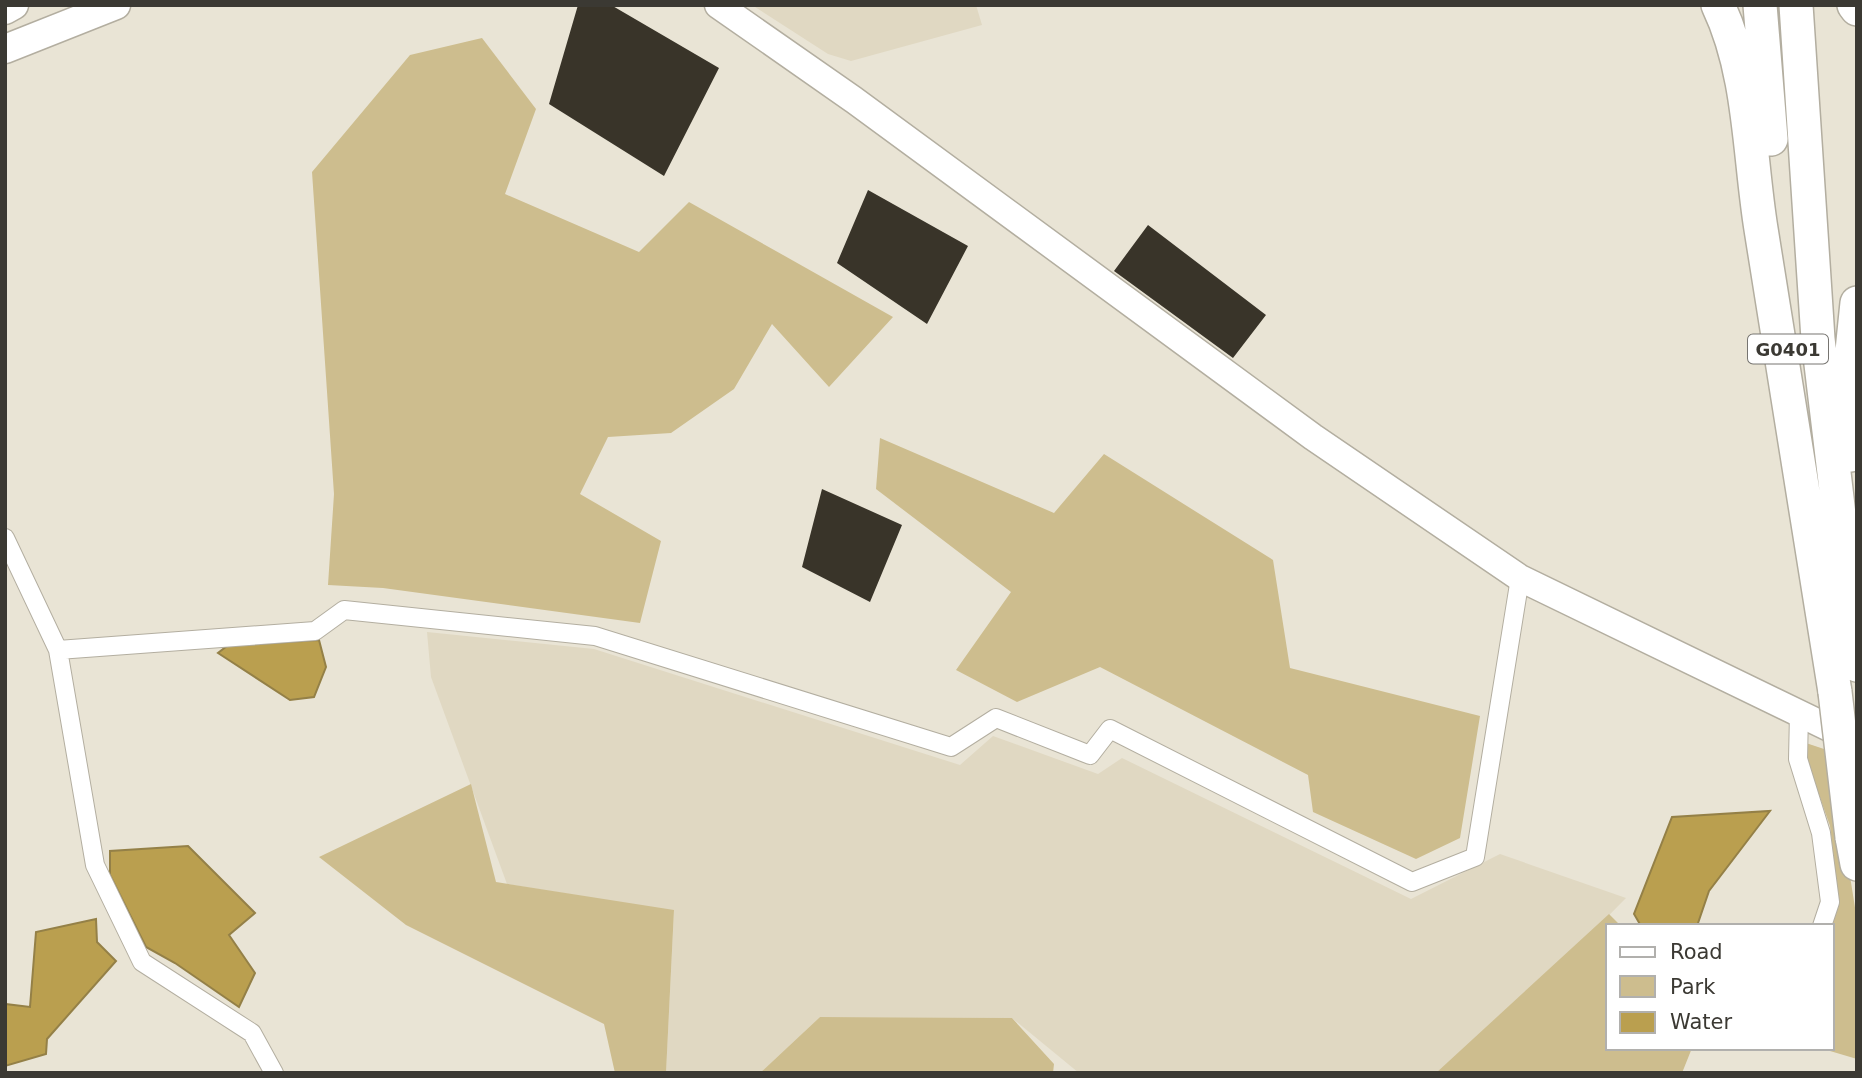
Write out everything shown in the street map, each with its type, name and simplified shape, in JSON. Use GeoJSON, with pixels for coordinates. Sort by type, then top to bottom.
{"type":"FeatureCollection","features":[{"type":"Feature","properties":{"kind":"highway"},"geometry":{"type":"LineString","coordinates":[[1718,5],[1728,26],[1747,109],[1760,224],[1835,692]]}},
{"type":"Feature","properties":{"kind":"highway","name":"G0401"},"geometry":{"type":"LineString","coordinates":[[1760,5],[1787,343],[1855,850]]}},
{"type":"Feature","properties":{"kind":"highway","name":"G0401"},"geometry":{"type":"LineString","coordinates":[[1796,5],[1818,340],[1856,662]]}},
{"type":"Feature","properties":{"kind":"highway"},"geometry":{"type":"LineString","coordinates":[[1856,662],[1849,380],[1857,303]]}},
{"type":"Feature","properties":{"kind":"main road"},"geometry":{"type":"LineString","coordinates":[[5,10],[14,5]]}},
{"type":"Feature","properties":{"kind":"main road"},"geometry":{"type":"LineString","coordinates":[[5,49],[116,5]]}},
{"type":"Feature","properties":{"kind":"main road"},"geometry":{"type":"LineString","coordinates":[[718,5],[854,100],[1313,437],[1520,578],[1857,742]]}},
{"type":"Feature","properties":{"kind":"street"},"geometry":{"type":"LineString","coordinates":[[5,538],[58,650],[95,865],[142,962],[252,1033],[274,1073]]}},
{"type":"Feature","properties":{"kind":"street"},"geometry":{"type":"LineString","coordinates":[[58,650],[315,631],[344,610],[595,636],[951,747],[996,718],[1090,755],[1110,729],[1412,882],[1475,857],[1520,578]]}},
{"type":"Feature","properties":{"kind":"street"},"geometry":{"type":"LineString","coordinates":[[1800,714],[1798,759],[1821,833],[1830,902],[1823,924]]}},
{"type":"Feature","properties":{"kind":"shaded area"},"geometry":{"type":"Polygon","coordinates":[[[752,5],[976,5],[982,25],[851,61],[828,54],[752,5]]]}},
{"type":"Feature","properties":{"kind":"shaded area"},"geometry":{"type":"Polygon","coordinates":[[[427,632],[594,649],[960,765],[993,736],[1098,774],[1122,758],[1411,899],[1500,854],[1626,898],[1551,974],[1440,1073],[1079,1073],[1012,1018],[820,1017],[760,1073],[666,1073],[674,911],[507,884],[431,677],[427,632]]]}},
{"type":"Feature","properties":{"kind":"green space"},"geometry":{"type":"Polygon","coordinates":[[[482,38],[536,109],[505,194],[639,252],[689,202],[893,317],[829,387],[772,324],[734,389],[671,433],[608,437],[580,494],[661,541],[640,623],[383,588],[328,585],[334,494],[312,172],[410,55],[482,38]]]}},
{"type":"Feature","properties":{"kind":"green space"},"geometry":{"type":"Polygon","coordinates":[[[880,438],[1054,513],[1104,454],[1273,560],[1290,668],[1480,716],[1460,838],[1416,859],[1313,812],[1308,775],[1100,667],[1017,702],[956,670],[1011,592],[876,489],[880,438]]]}},
{"type":"Feature","properties":{"kind":"green space"},"geometry":{"type":"Polygon","coordinates":[[[1800,741],[1830,751],[1857,920],[1857,1059],[1821,1050],[1834,1050],[1834,924],[1832,924],[1839,905],[1830,826],[1800,741]]]}},
{"type":"Feature","properties":{"kind":"green space"},"geometry":{"type":"Polygon","coordinates":[[[471,784],[496,882],[674,910],[666,1073],[615,1073],[604,1024],[406,925],[319,857],[471,784]]]}},
{"type":"Feature","properties":{"kind":"green space"},"geometry":{"type":"Polygon","coordinates":[[[1609,914],[1619,924],[1606,924],[1606,1050],[1691,1050],[1682,1073],[1436,1073],[1609,914]]]}},
{"type":"Feature","properties":{"kind":"green space"},"geometry":{"type":"Polygon","coordinates":[[[820,1017],[1012,1018],[1054,1064],[1053,1073],[760,1073],[820,1017]]]}},
{"type":"Feature","properties":{"kind":"water"},"geometry":{"type":"Polygon","coordinates":[[[319,640],[326,667],[314,697],[290,700],[218,653],[227,646],[319,640]]]}},
{"type":"Feature","properties":{"kind":"water"},"geometry":{"type":"Polygon","coordinates":[[[1770,811],[1709,891],[1698,924],[1640,924],[1634,914],[1672,817],[1770,811]]]}},
{"type":"Feature","properties":{"kind":"water"},"geometry":{"type":"Polygon","coordinates":[[[188,846],[255,913],[229,935],[255,973],[239,1007],[175,963],[146,947],[110,875],[110,851],[188,846]]]}},
{"type":"Feature","properties":{"kind":"water"},"geometry":{"type":"Polygon","coordinates":[[[96,919],[97,942],[116,961],[47,1039],[46,1054],[5,1066],[5,1004],[30,1007],[36,932],[96,919]]]}},
{"type":"Feature","properties":{"kind":"building"},"geometry":{"type":"Polygon","coordinates":[[[578,5],[611,5],[719,68],[664,176],[549,104],[578,5]]]}},
{"type":"Feature","properties":{"kind":"building"},"geometry":{"type":"Polygon","coordinates":[[[868,190],[968,246],[927,324],[837,263],[868,190]]]}},
{"type":"Feature","properties":{"kind":"building"},"geometry":{"type":"Polygon","coordinates":[[[1148,225],[1266,315],[1233,358],[1114,271],[1148,225]]]}},
{"type":"Feature","properties":{"kind":"building"},"geometry":{"type":"Polygon","coordinates":[[[822,489],[902,525],[870,602],[802,567],[822,489]]]}}]}
